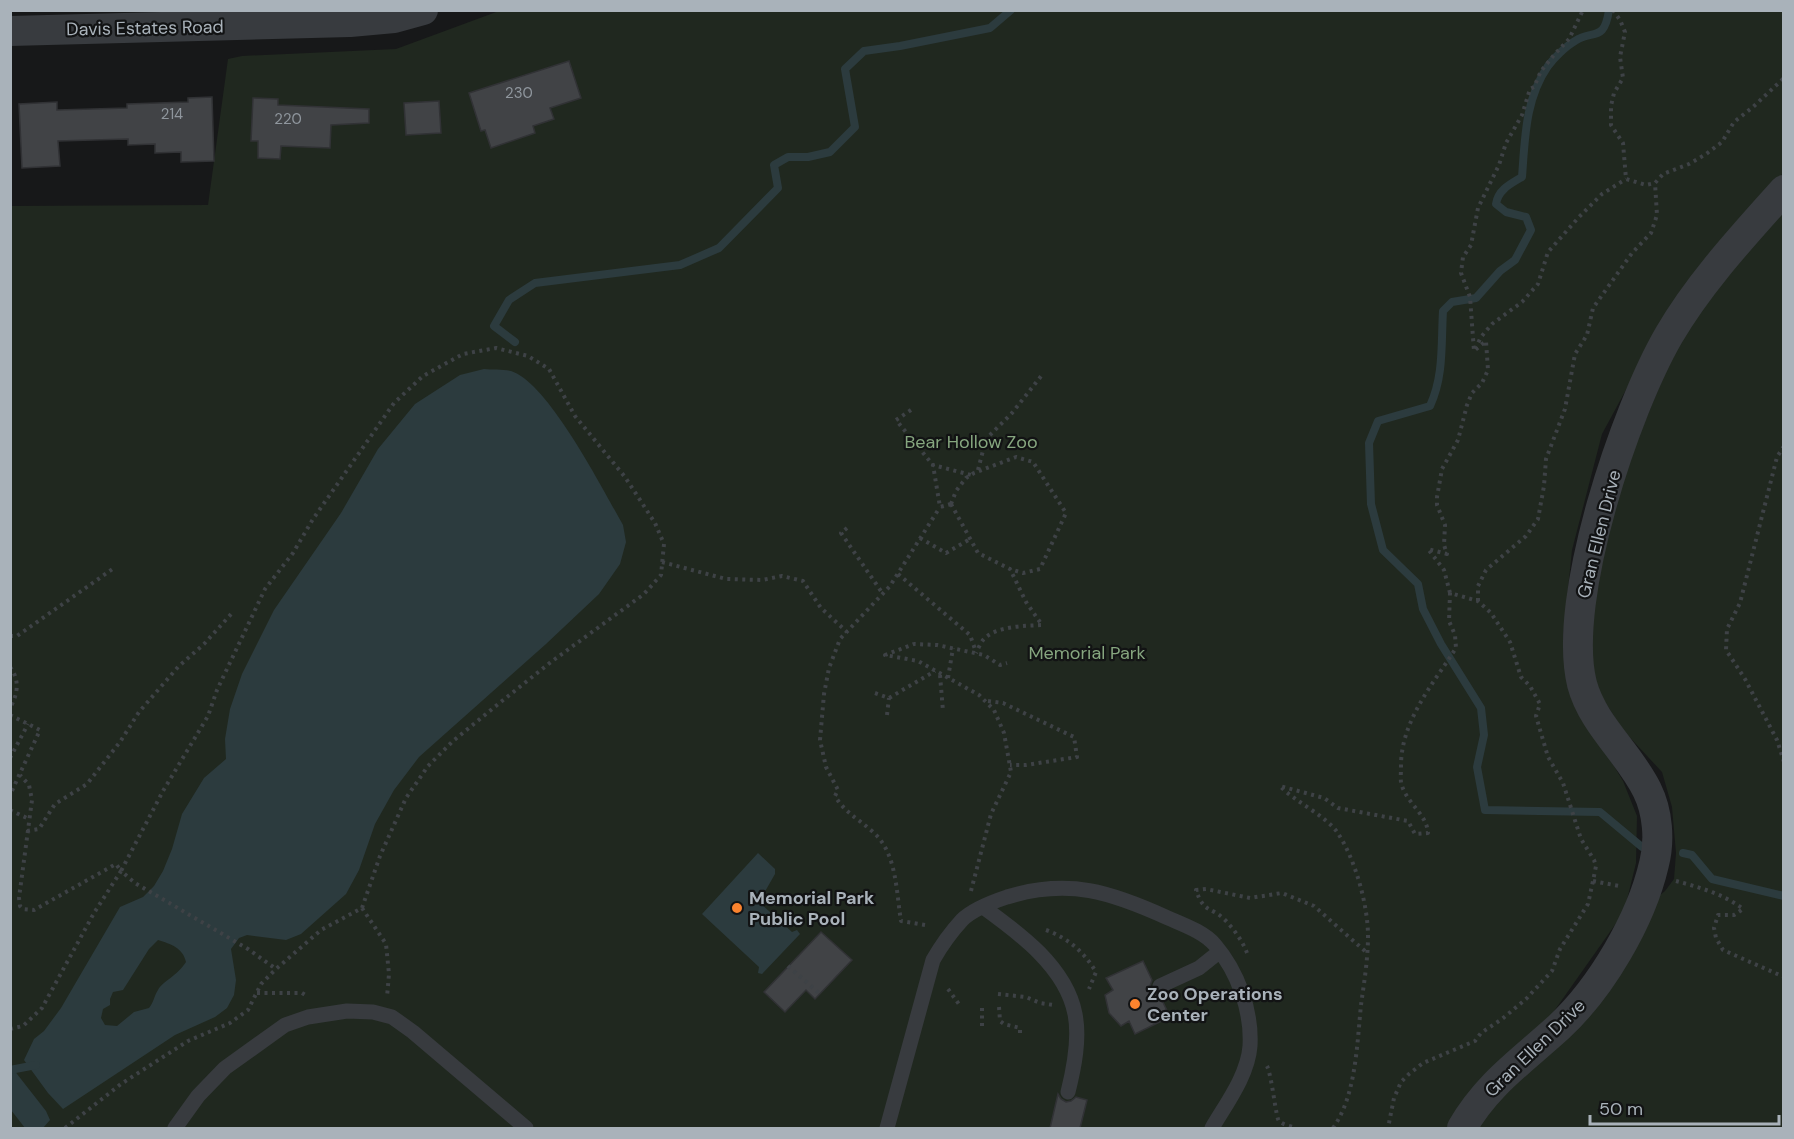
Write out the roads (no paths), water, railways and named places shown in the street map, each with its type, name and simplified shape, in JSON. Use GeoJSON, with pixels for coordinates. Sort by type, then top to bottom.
{"type":"FeatureCollection","features":[{"type":"Feature","properties":{"kind":"street","name":"Davis Estates Road"},"geometry":{"type":"LineString","coordinates":[[10,31],[350,22],[394,18],[423,10]]}},
{"type":"Feature","properties":{"kind":"street","name":"Gran Ellen Drive"},"geometry":{"type":"LineString","coordinates":[[1462,1128],[1487,1093],[1524,1056],[1559,1026],[1591,992],[1627,932],[1649,883],[1658,836],[1647,790],[1591,707],[1582,683],[1578,652],[1581,610],[1589,559],[1605,495],[1629,423],[1645,382],[1669,335],[1701,287],[1784,190]]}},
{"type":"Feature","properties":{"kind":"lane"},"geometry":{"type":"LineString","coordinates":[[887,1128],[933,960],[943,944],[964,918],[983,907],[1021,893],[1046,888],[1100,891],[1136,903],[1188,927],[1214,944],[1242,993],[1248,1017],[1250,1048],[1236,1087],[1212,1128]]}},
{"type":"Feature","properties":{"kind":"lane"},"geometry":{"type":"LineString","coordinates":[[983,907],[1038,949],[1066,988],[1076,1014],[1074,1069],[1068,1092]]}},
{"type":"Feature","properties":{"kind":"lane"},"geometry":{"type":"LineString","coordinates":[[1160,986],[1199,968],[1219,952]]}},
{"type":"Feature","properties":{"kind":"lane"},"geometry":{"type":"LineString","coordinates":[[175,1128],[198,1096],[225,1068],[285,1025],[308,1017],[347,1011],[374,1012],[392,1017],[413,1032],[526,1128]]}},
{"type":"Feature","properties":{"kind":"waterway"},"geometry":{"type":"LineString","coordinates":[[515,342],[494,326],[509,300],[535,283],[680,265],[719,248],[778,188],[774,165],[788,157],[808,157],[830,152],[855,127],[845,69],[864,51],[990,28],[1011,10]]}},
{"type":"Feature","properties":{"kind":"waterway"},"geometry":{"type":"LineString","coordinates":[[1609,10],[1601,31],[1581,38],[1560,52],[1540,79],[1530,106],[1522,177],[1502,191],[1496,204],[1506,212],[1526,217],[1531,230],[1515,260],[1500,271],[1476,298],[1452,302],[1443,311],[1440,371],[1430,406],[1378,421],[1369,443],[1371,504],[1383,550],[1418,584],[1423,609],[1441,644],[1481,708],[1484,735],[1477,767],[1485,810],[1600,812],[1642,847]]}},
{"type":"Feature","properties":{"kind":"waterway"},"geometry":{"type":"LineString","coordinates":[[1683,853],[1692,855],[1712,879],[1784,896]]}},
{"type":"Feature","properties":{"kind":"waterway"},"geometry":{"type":"LineString","coordinates":[[10,1070],[36,1065]]}},
{"type":"Feature","properties":{"kind":"place","name":"Memorial Park Public Pool"},"geometry":{"type":"Point","coordinates":[737,908]}},
{"type":"Feature","properties":{"kind":"place","name":"Zoo Operations Center"},"geometry":{"type":"Point","coordinates":[1135,1004]}},
{"type":"Feature","properties":{"kind":"park label","name":"Bear Hollow Zoo"},"geometry":{"type":"Point","coordinates":[971,442]}},
{"type":"Feature","properties":{"kind":"park label","name":"Memorial Park"},"geometry":{"type":"Point","coordinates":[1087,653]}}]}
